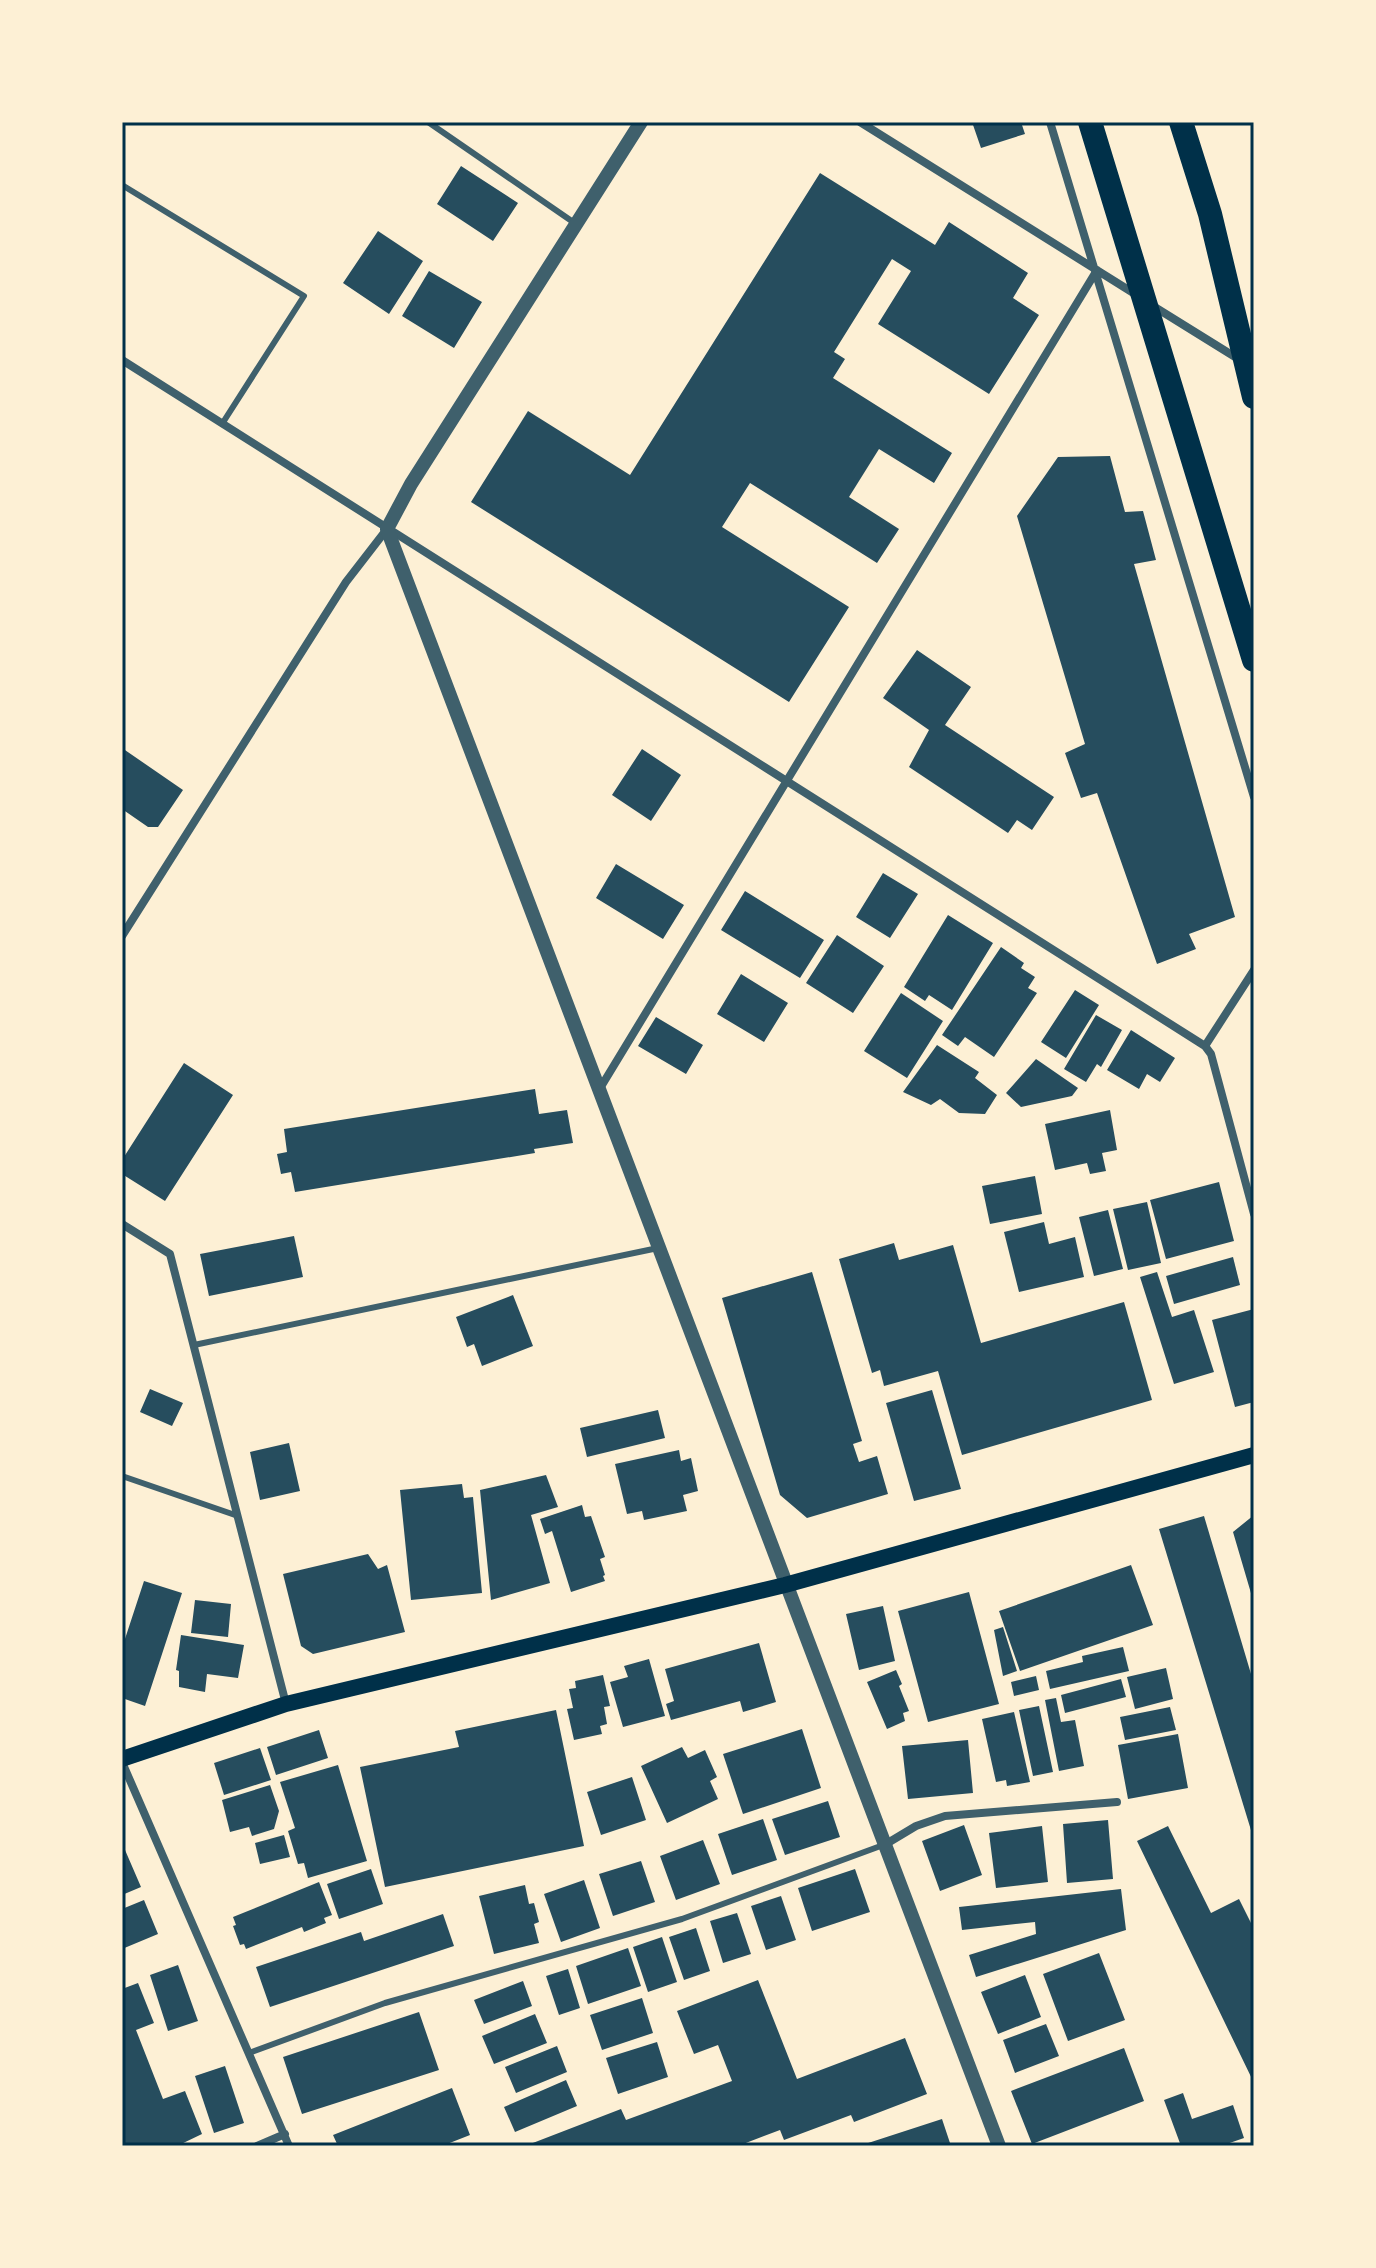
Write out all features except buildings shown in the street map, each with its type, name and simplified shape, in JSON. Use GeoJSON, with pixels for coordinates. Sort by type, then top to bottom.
{"type":"FeatureCollection","features":[{"type":"Feature","properties":{"kind":"highway"},"geometry":{"type":"LineString","coordinates":[[1090,122],[1254,660]]}},
{"type":"Feature","properties":{"kind":"highway"},"geometry":{"type":"LineString","coordinates":[[1181,122],[1210,214],[1254,397]]}},
{"type":"Feature","properties":{"kind":"main road"},"geometry":{"type":"LineString","coordinates":[[122,1760],[286,1704],[785,1585],[1254,1455]]}},
{"type":"Feature","properties":{"kind":"street"},"geometry":{"type":"LineString","coordinates":[[122,936],[346,582],[387,529],[411,484],[641,122]]}},
{"type":"Feature","properties":{"kind":"street"},"geometry":{"type":"LineString","coordinates":[[860,122],[1254,369]]}},
{"type":"Feature","properties":{"kind":"street"},"geometry":{"type":"LineString","coordinates":[[1050,122],[1254,797]]}},
{"type":"Feature","properties":{"kind":"street"},"geometry":{"type":"LineString","coordinates":[[599,1091],[1097,270]]}},
{"type":"Feature","properties":{"kind":"street"},"geometry":{"type":"LineString","coordinates":[[122,360],[1205,1046],[1211,1054],[1254,1214]]}},
{"type":"Feature","properties":{"kind":"street"},"geometry":{"type":"LineString","coordinates":[[387,529],[999,2146]]}},
{"type":"Feature","properties":{"kind":"street"},"geometry":{"type":"LineString","coordinates":[[1205,1046],[1254,970]]}},
{"type":"Feature","properties":{"kind":"street"},"geometry":{"type":"LineString","coordinates":[[122,1224],[170,1254],[286,1704]]}},
{"type":"Feature","properties":{"kind":"street"},"geometry":{"type":"LineString","coordinates":[[122,1760],[289,2146]]}},
{"type":"Feature","properties":{"kind":"street"},"geometry":{"type":"LineString","coordinates":[[886,1844],[916,1826],[945,1816],[1117,1802]]}},
{"type":"Feature","properties":{"kind":"street"},"geometry":{"type":"LineString","coordinates":[[257,2146],[285,2134]]}},
{"type":"Feature","properties":{"kind":"lane"},"geometry":{"type":"LineString","coordinates":[[428,122],[576,224]]}},
{"type":"Feature","properties":{"kind":"lane"},"geometry":{"type":"LineString","coordinates":[[122,185],[304,296],[222,424]]}},
{"type":"Feature","properties":{"kind":"lane"},"geometry":{"type":"LineString","coordinates":[[194,1345],[658,1248]]}},
{"type":"Feature","properties":{"kind":"lane"},"geometry":{"type":"LineString","coordinates":[[122,1476],[238,1516]]}},
{"type":"Feature","properties":{"kind":"lane"},"geometry":{"type":"LineString","coordinates":[[249,2053],[385,2003],[682,1919],[886,1844]]}}]}
